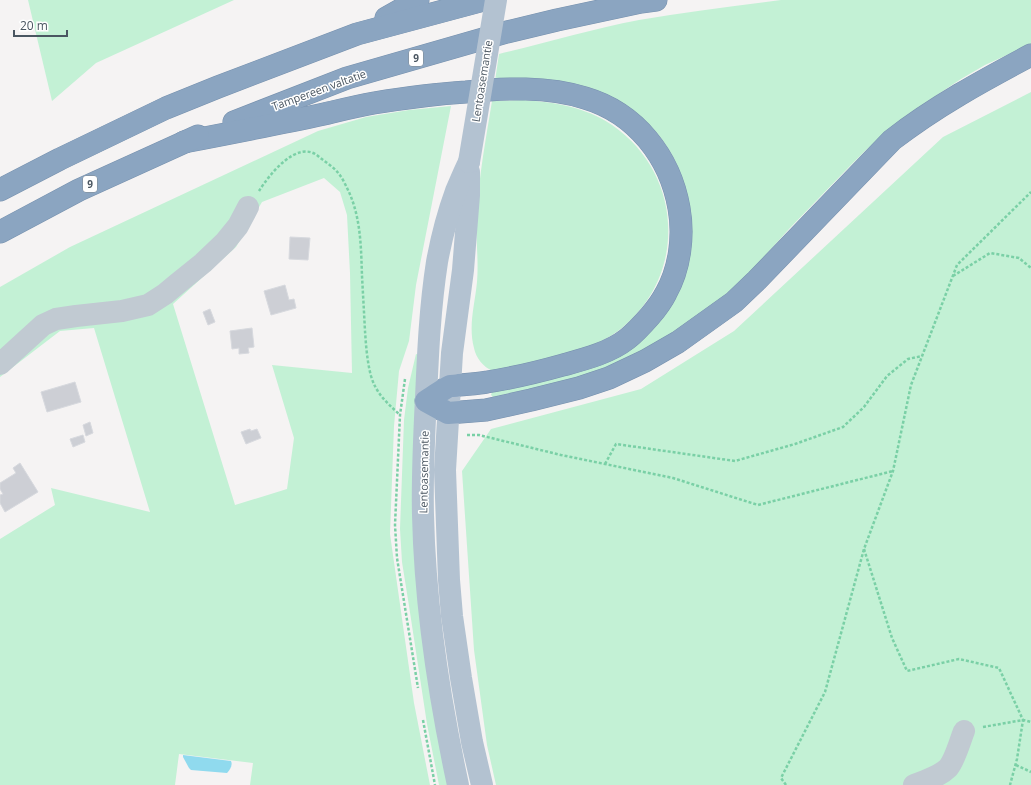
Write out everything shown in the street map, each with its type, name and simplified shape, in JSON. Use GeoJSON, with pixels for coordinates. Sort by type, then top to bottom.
{"type":"FeatureCollection","features":[{"type":"Feature","properties":{"kind":"highway"},"geometry":{"type":"LineString","coordinates":[[358,34],[418,0]]}},
{"type":"Feature","properties":{"kind":"highway"},"geometry":{"type":"LineString","coordinates":[[0,190],[60,159],[166,108],[218,87],[358,34],[484,0]]}},
{"type":"Feature","properties":{"kind":"highway","name":"Tampereen valtatie"},"geometry":{"type":"LineString","coordinates":[[0,232],[79,190],[184,142],[347,78],[508,32],[556,20],[656,0]]}},
{"type":"Feature","properties":{"kind":"highway"},"geometry":{"type":"LineString","coordinates":[[184,142],[326,114],[372,103],[423,96],[496,89],[546,90],[584,97],[612,109],[635,125],[646,136],[663,161],[675,192],[679,208],[681,236],[680,252],[677,267],[666,293],[656,308],[633,335],[613,349],[535,373],[486,382],[450,386],[426,400],[448,413],[486,410],[579,388],[609,378],[645,362],[678,342],[734,302],[892,140],[951,99],[1031,55]]}},
{"type":"Feature","properties":{"kind":"main road","name":"Lentoasemantie"},"geometry":{"type":"LineString","coordinates":[[482,785],[472,742],[452,616],[449,580],[445,470],[452,353],[463,270],[469,200],[469,162],[496,0]]}},
{"type":"Feature","properties":{"kind":"main road","name":"Lentoasemantie"},"geometry":{"type":"LineString","coordinates":[[458,785],[449,744],[437,667],[426,578],[423,515],[423,469],[428,351],[437,261],[456,191],[469,162]]}},
{"type":"Feature","properties":{"kind":"street"},"geometry":{"type":"LineString","coordinates":[[0,364],[43,326],[56,319],[122,312],[148,305],[160,298],[203,263],[225,242],[238,226],[248,207]]}},
{"type":"Feature","properties":{"kind":"street"},"geometry":{"type":"LineString","coordinates":[[914,785],[936,776],[948,768],[955,756],[964,731]]}},
{"type":"Feature","properties":{"kind":"path"},"geometry":{"type":"LineString","coordinates":[[248,207],[274,170],[294,155],[301,153],[314,153],[339,173],[354,204],[361,238],[366,342],[371,375],[384,400],[400,415]]}},
{"type":"Feature","properties":{"kind":"path"},"geometry":{"type":"LineString","coordinates":[[786,785],[781,778],[825,692],[864,550],[893,471],[911,385],[953,276],[958,265],[1031,192]]}},
{"type":"Feature","properties":{"kind":"path"},"geometry":{"type":"LineString","coordinates":[[953,276],[990,253],[1020,258],[1031,268]]}},
{"type":"Feature","properties":{"kind":"path"},"geometry":{"type":"LineString","coordinates":[[605,464],[616,444],[735,461],[795,444],[843,427],[864,407],[887,376],[908,359],[922,356]]}},
{"type":"Feature","properties":{"kind":"path"},"geometry":{"type":"LineString","coordinates":[[446,436],[479,435],[561,455],[672,478],[758,505],[893,471]]}},
{"type":"Feature","properties":{"kind":"path"},"geometry":{"type":"LineString","coordinates":[[864,550],[892,638],[907,671],[960,659],[999,668],[1023,720],[1016,766],[1010,785]]}},
{"type":"Feature","properties":{"kind":"path"},"geometry":{"type":"LineString","coordinates":[[964,731],[1023,720],[1031,722]]}},
{"type":"Feature","properties":{"kind":"path"},"geometry":{"type":"LineString","coordinates":[[1016,766],[1031,772]]}},
{"type":"Feature","properties":{"kind":"green space"},"geometry":{"type":"Polygon","coordinates":[[[28,0],[234,0],[96,63],[52,101],[28,0]]]}},
{"type":"Feature","properties":{"kind":"green space"},"geometry":{"type":"Polygon","coordinates":[[[781,0],[1031,0],[1031,44],[985,65],[907,115],[866,150],[849,167],[789,229],[745,278],[718,301],[668,338],[593,375],[493,397],[491,395],[492,392],[523,384],[665,310],[682,177],[675,160],[666,145],[643,119],[495,81],[499,54],[639,20],[781,0]]]}},
{"type":"Feature","properties":{"kind":"green space"},"geometry":{"type":"Polygon","coordinates":[[[1031,92],[1031,785],[496,785],[487,745],[474,650],[462,471],[491,429],[641,389],[734,331],[943,137],[1031,92]]]}},
{"type":"Feature","properties":{"kind":"green space"},"geometry":{"type":"Polygon","coordinates":[[[523,100],[569,106],[591,114],[612,125],[636,146],[653,170],[664,198],[668,226],[666,255],[657,283],[641,309],[618,331],[605,339],[574,352],[541,361],[493,371],[480,362],[476,355],[472,340],[472,315],[477,273],[479,184],[492,101],[523,100]]]}},
{"type":"Feature","properties":{"kind":"green space"},"geometry":{"type":"Polygon","coordinates":[[[451,106],[416,285],[409,341],[399,371],[394,426],[390,534],[414,703],[430,785],[250,785],[253,763],[179,754],[175,785],[0,785],[0,539],[55,505],[51,488],[150,512],[94,328],[60,331],[0,377],[0,287],[70,247],[318,131],[366,117],[409,110],[451,106]],[[324,178],[262,202],[236,247],[173,304],[235,505],[287,489],[294,438],[272,365],[352,373],[347,215],[340,192],[324,178]]]}},
{"type":"Feature","properties":{"kind":"green space"},"geometry":{"type":"Polygon","coordinates":[[[416,354],[419,355],[449,785],[439,785],[427,724],[402,562],[400,529],[404,420],[408,388],[416,354]]]}},
{"type":"Feature","properties":{"kind":"water"},"geometry":{"type":"Polygon","coordinates":[[[183,755],[231,761],[232,763],[227,773],[191,770],[183,755]]]}},
{"type":"Feature","properties":{"kind":"building"},"geometry":{"type":"Polygon","coordinates":[[[290,237],[310,238],[308,260],[289,259],[290,237]]]}},
{"type":"Feature","properties":{"kind":"building"},"geometry":{"type":"Polygon","coordinates":[[[285,285],[289,300],[294,299],[296,308],[271,315],[264,291],[285,285]]]}},
{"type":"Feature","properties":{"kind":"building"},"geometry":{"type":"Polygon","coordinates":[[[210,309],[215,322],[208,325],[203,312],[210,309]]]}},
{"type":"Feature","properties":{"kind":"building"},"geometry":{"type":"Polygon","coordinates":[[[252,328],[254,347],[248,348],[249,353],[239,354],[239,348],[232,349],[230,331],[252,328]]]}},
{"type":"Feature","properties":{"kind":"building"},"geometry":{"type":"Polygon","coordinates":[[[75,382],[81,402],[47,412],[41,392],[75,382]]]}},
{"type":"Feature","properties":{"kind":"building"},"geometry":{"type":"Polygon","coordinates":[[[90,422],[93,433],[86,436],[83,425],[90,422]]]}},
{"type":"Feature","properties":{"kind":"building"},"geometry":{"type":"Polygon","coordinates":[[[250,429],[251,431],[257,429],[261,438],[246,444],[241,432],[250,429]]]}},
{"type":"Feature","properties":{"kind":"building"},"geometry":{"type":"Polygon","coordinates":[[[83,435],[85,442],[73,447],[70,439],[83,435]]]}},
{"type":"Feature","properties":{"kind":"building"},"geometry":{"type":"Polygon","coordinates":[[[20,463],[38,492],[5,512],[0,503],[0,495],[3,494],[0,489],[0,483],[16,473],[13,468],[20,463]]]}}]}
